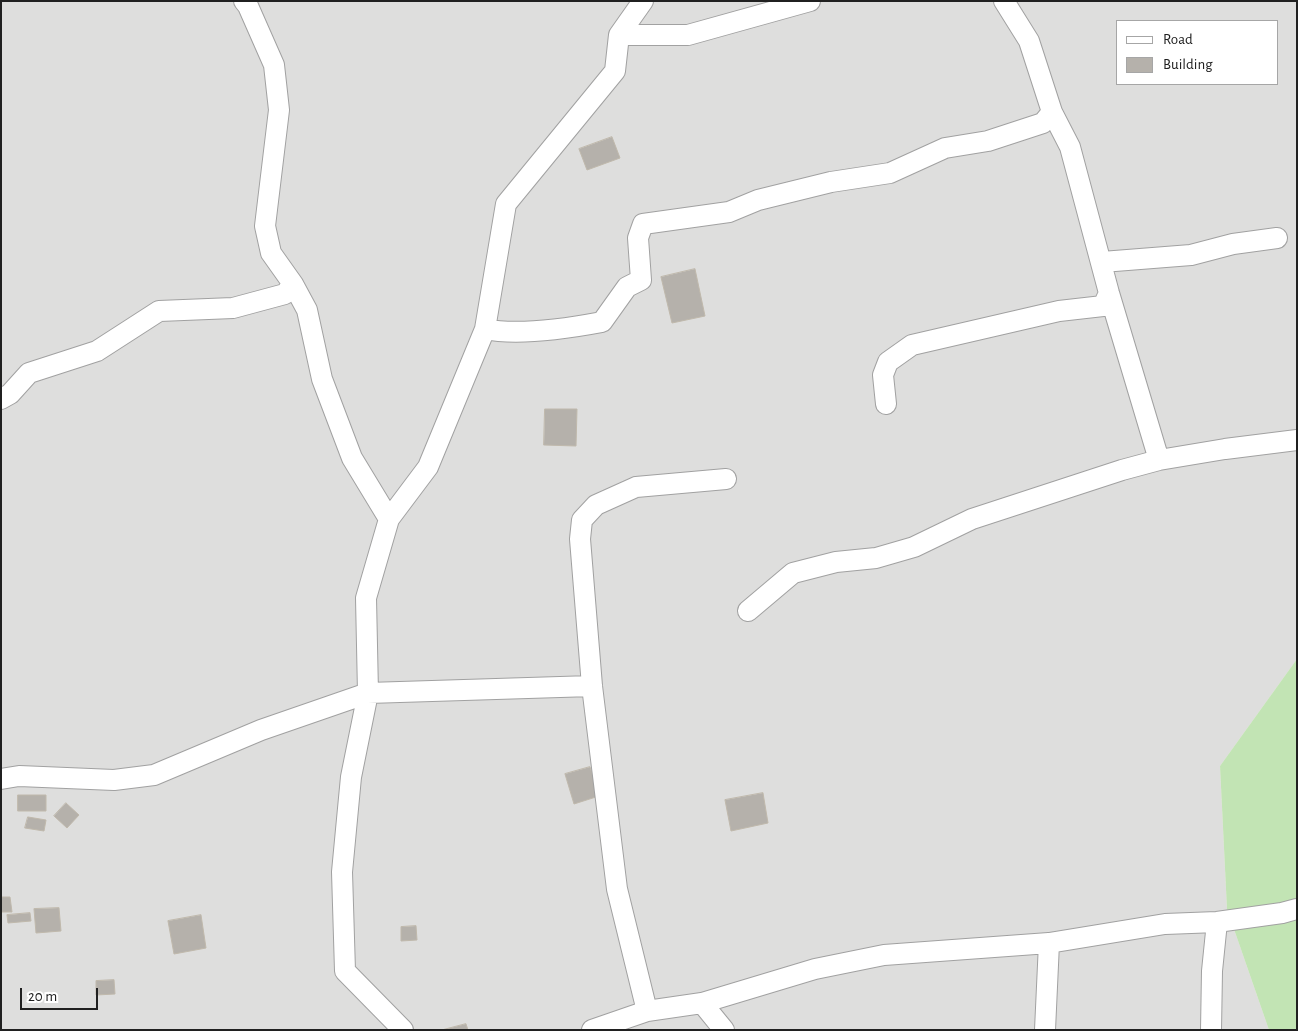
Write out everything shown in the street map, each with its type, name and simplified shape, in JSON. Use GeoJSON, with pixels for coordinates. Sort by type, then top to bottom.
{"type":"FeatureCollection","features":[{"type":"Feature","properties":{"kind":"street"},"geometry":{"type":"LineString","coordinates":[[244,1],[274,65],[279,110],[265,226],[271,253],[293,284],[308,310],[322,379],[352,458],[389,519]]}},
{"type":"Feature","properties":{"kind":"street"},"geometry":{"type":"LineString","coordinates":[[403,1030],[345,971],[342,872],[351,777],[368,694],[366,598],[389,519],[428,467],[485,329],[506,204],[615,71],[619,35],[643,1]]}},
{"type":"Feature","properties":{"kind":"street"},"geometry":{"type":"LineString","coordinates":[[619,35],[688,35],[810,1]]}},
{"type":"Feature","properties":{"kind":"street"},"geometry":{"type":"LineString","coordinates":[[1004,1],[1029,41],[1052,112],[1070,147],[1109,293],[1159,460]]}},
{"type":"Feature","properties":{"kind":"street"},"geometry":{"type":"LineString","coordinates":[[485,329],[508,332],[573,328],[602,322],[627,287],[641,280],[638,238],[643,224],[729,212],[758,200],[831,182],[890,173],[945,148],[988,141],[1044,123],[1052,112]]}},
{"type":"Feature","properties":{"kind":"street"},"geometry":{"type":"LineString","coordinates":[[1102,262],[1191,255],[1233,244],[1277,238]]}},
{"type":"Feature","properties":{"kind":"street"},"geometry":{"type":"LineString","coordinates":[[1,399],[10,394],[29,373],[97,351],[160,311],[233,308],[285,294],[293,284]]}},
{"type":"Feature","properties":{"kind":"street"},"geometry":{"type":"LineString","coordinates":[[886,404],[883,375],[888,362],[912,345],[1058,310],[1103,306],[1109,293]]}},
{"type":"Feature","properties":{"kind":"street"},"geometry":{"type":"LineString","coordinates":[[748,611],[793,573],[836,562],[876,558],[914,547],[972,519],[1122,470],[1159,460],[1297,440]]}},
{"type":"Feature","properties":{"kind":"street"},"geometry":{"type":"LineString","coordinates":[[647,1011],[617,889],[592,686],[580,539],[582,520],[596,505],[636,487],[726,479]]}},
{"type":"Feature","properties":{"kind":"street"},"geometry":{"type":"LineString","coordinates":[[1,779],[19,776],[114,780],[154,775],[261,730],[368,694],[592,686]]}},
{"type":"Feature","properties":{"kind":"street"},"geometry":{"type":"LineString","coordinates":[[592,1030],[647,1011],[702,1004],[815,970],[884,955],[1048,943],[1165,924],[1217,922],[1282,913],[1297,909]]}},
{"type":"Feature","properties":{"kind":"street"},"geometry":{"type":"LineString","coordinates":[[1211,1030],[1212,971],[1217,922]]}},
{"type":"Feature","properties":{"kind":"street"},"geometry":{"type":"LineString","coordinates":[[1045,1030],[1048,943]]}},
{"type":"Feature","properties":{"kind":"street"},"geometry":{"type":"LineString","coordinates":[[702,1004],[724,1030]]}},
{"type":"Feature","properties":{"kind":"shaded area"},"geometry":{"type":"Polygon","coordinates":[[[1,1],[1297,1],[1297,659],[1220,766],[1227,909],[1269,1030],[1,1030],[1,1]]]}},
{"type":"Feature","properties":{"kind":"green space"},"geometry":{"type":"Polygon","coordinates":[[[1297,659],[1297,1030],[1269,1030],[1227,909],[1220,766],[1297,659]]]}},
{"type":"Feature","properties":{"kind":"building"},"geometry":{"type":"Polygon","coordinates":[[[612,137],[620,158],[587,170],[579,149],[612,137]]]}},
{"type":"Feature","properties":{"kind":"building"},"geometry":{"type":"Polygon","coordinates":[[[695,269],[705,316],[672,323],[661,277],[695,269]]]}},
{"type":"Feature","properties":{"kind":"building"},"geometry":{"type":"Polygon","coordinates":[[[545,409],[577,409],[576,446],[544,445],[545,409]]]}},
{"type":"Feature","properties":{"kind":"building"},"geometry":{"type":"Polygon","coordinates":[[[590,767],[599,796],[574,804],[565,774],[590,767]]]}},
{"type":"Feature","properties":{"kind":"building"},"geometry":{"type":"Polygon","coordinates":[[[763,793],[768,823],[731,831],[725,800],[763,793]]]}},
{"type":"Feature","properties":{"kind":"building"},"geometry":{"type":"Polygon","coordinates":[[[18,795],[46,795],[46,811],[18,811],[18,795]]]}},
{"type":"Feature","properties":{"kind":"building"},"geometry":{"type":"Polygon","coordinates":[[[66,803],[79,815],[67,828],[54,816],[66,803]]]}},
{"type":"Feature","properties":{"kind":"building"},"geometry":{"type":"Polygon","coordinates":[[[28,817],[46,820],[44,831],[25,828],[28,817]]]}},
{"type":"Feature","properties":{"kind":"building"},"geometry":{"type":"Polygon","coordinates":[[[1,897],[10,897],[12,912],[1,912],[1,897]]]}},
{"type":"Feature","properties":{"kind":"building"},"geometry":{"type":"Polygon","coordinates":[[[59,908],[61,931],[36,933],[34,909],[59,908]]]}},
{"type":"Feature","properties":{"kind":"building"},"geometry":{"type":"Polygon","coordinates":[[[30,913],[31,921],[8,923],[7,915],[30,913]]]}},
{"type":"Feature","properties":{"kind":"building"},"geometry":{"type":"Polygon","coordinates":[[[201,915],[206,948],[174,954],[168,921],[201,915]]]}},
{"type":"Feature","properties":{"kind":"building"},"geometry":{"type":"Polygon","coordinates":[[[416,926],[417,940],[401,941],[401,927],[416,926]]]}},
{"type":"Feature","properties":{"kind":"building"},"geometry":{"type":"Polygon","coordinates":[[[114,980],[115,994],[96,995],[96,981],[114,980]]]}},
{"type":"Feature","properties":{"kind":"building"},"geometry":{"type":"Polygon","coordinates":[[[466,1024],[468,1030],[442,1030],[466,1024]]]}}]}
